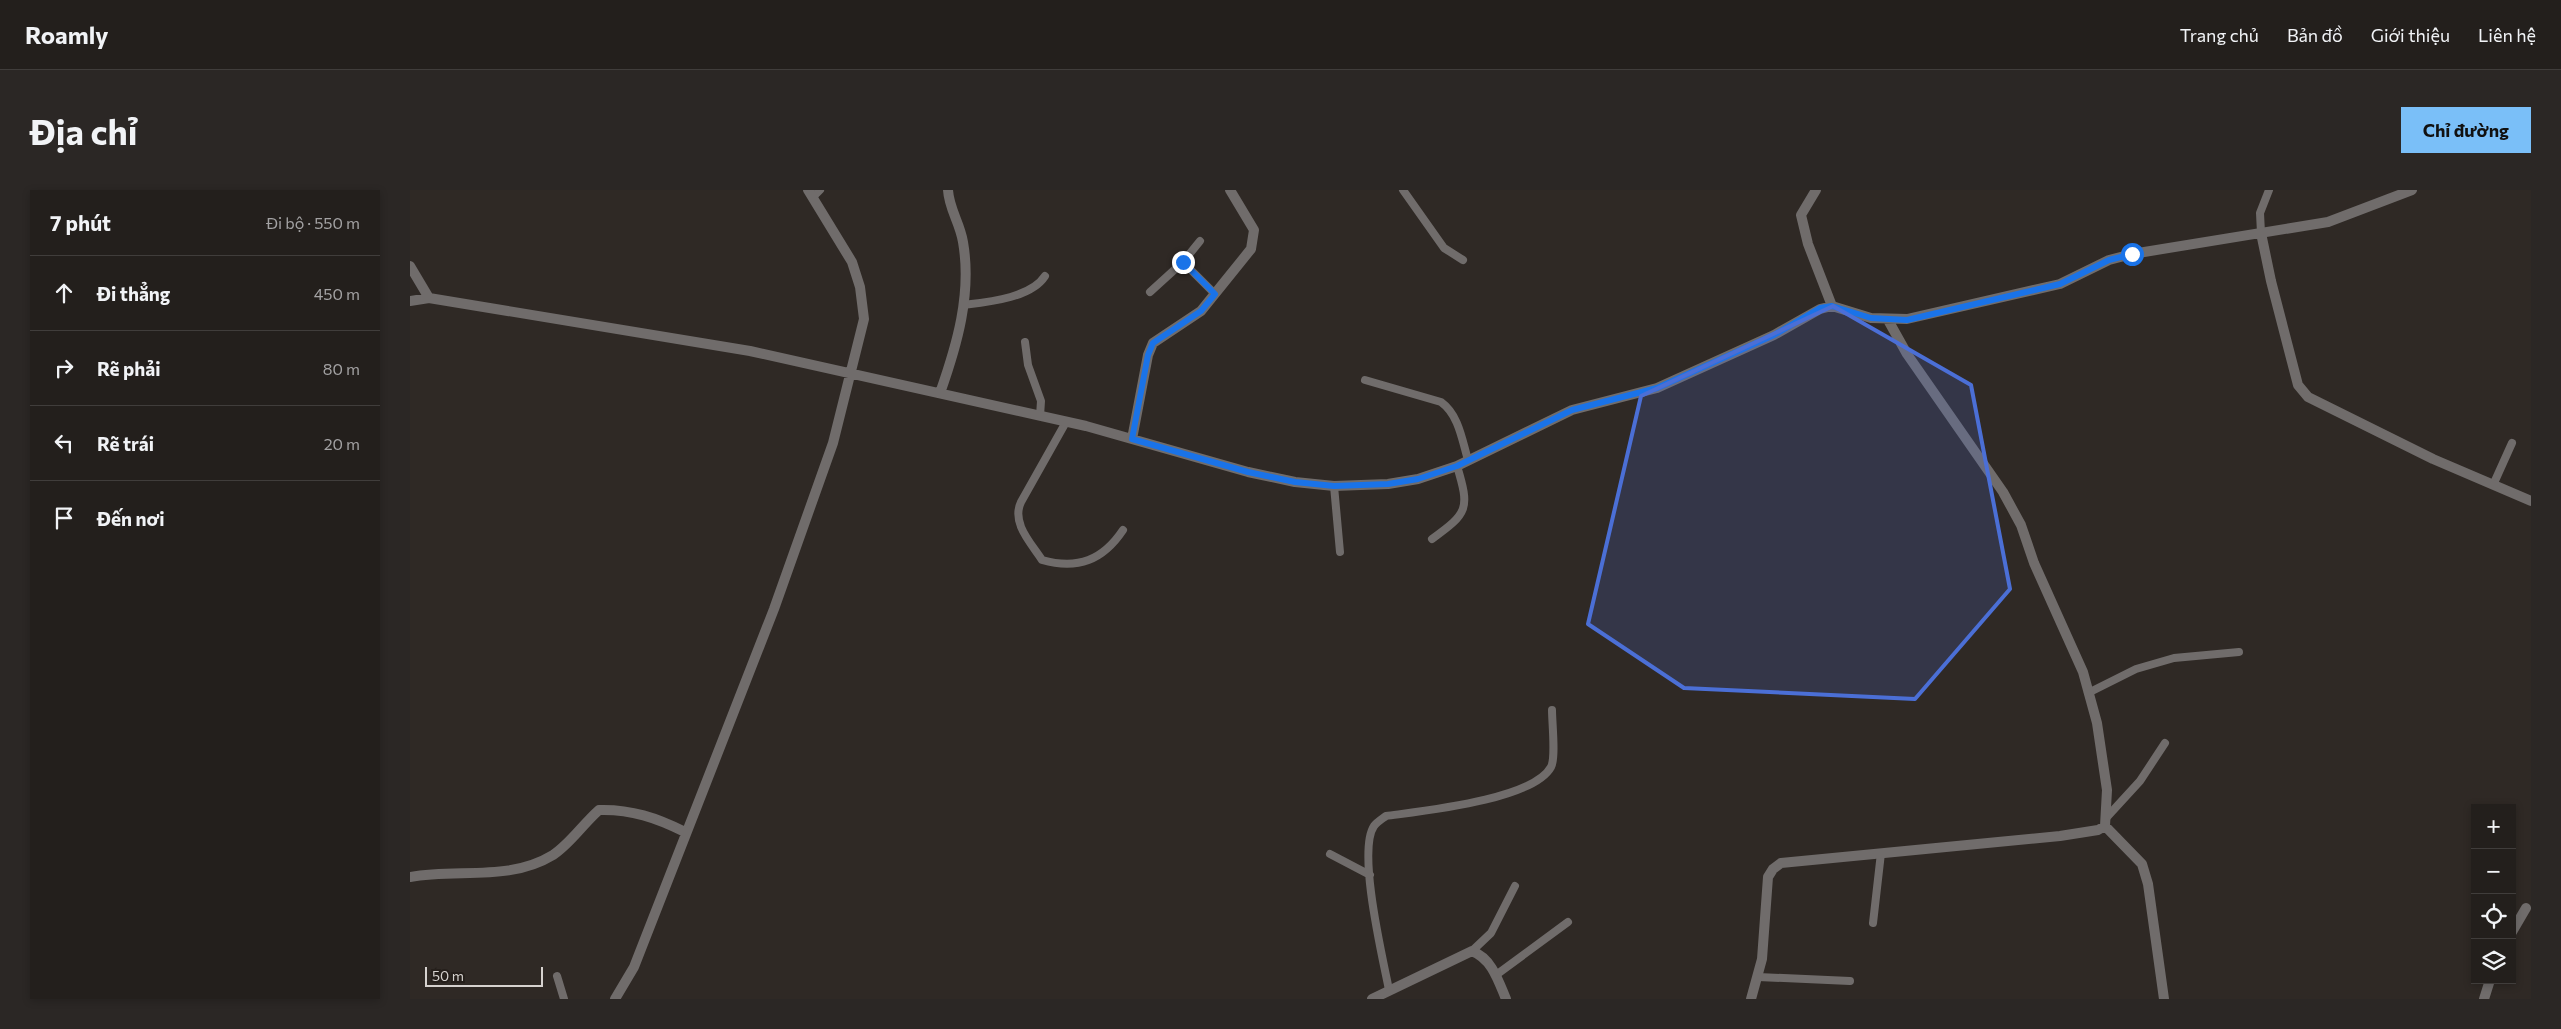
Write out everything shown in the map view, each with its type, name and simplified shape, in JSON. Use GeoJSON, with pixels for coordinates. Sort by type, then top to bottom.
{"type":"FeatureCollection","features":[{"type":"Feature","properties":{"kind":"street"},"geometry":{"type":"LineString","coordinates":[[940,393],[954,352],[964,305],[963,241],[949,204],[948,190]]}},
{"type":"Feature","properties":{"kind":"street"},"geometry":{"type":"LineString","coordinates":[[1132,439],[1148,355],[1153,343],[1201,311],[1251,249],[1254,230],[1230,190]]}},
{"type":"Feature","properties":{"kind":"street"},"geometry":{"type":"LineString","coordinates":[[1816,190],[1801,214],[1808,244],[1832,306]]}},
{"type":"Feature","properties":{"kind":"street"},"geometry":{"type":"LineString","coordinates":[[410,301],[429,298],[750,351],[852,372],[1066,422],[1248,472],[1295,482],[1334,486],[1388,484],[1418,479],[1457,466],[1572,410],[1657,388],[1774,335],[1804,316],[1832,306],[1871,318],[1907,320],[2060,284],[2109,260],[2132,254],[2328,222],[2386,194],[2412,190]]}},
{"type":"Feature","properties":{"kind":"street"},"geometry":{"type":"LineString","coordinates":[[615,999],[634,967],[685,832],[774,609],[833,443],[852,372],[864,320],[860,287],[852,262],[814,192]]}},
{"type":"Feature","properties":{"kind":"street"},"geometry":{"type":"LineString","coordinates":[[2261,233],[2271,281],[2298,385],[2308,397],[2433,459],[2494,483],[2531,501]]}},
{"type":"Feature","properties":{"kind":"street"},"geometry":{"type":"LineString","coordinates":[[410,266],[429,298]]}},
{"type":"Feature","properties":{"kind":"street"},"geometry":{"type":"LineString","coordinates":[[1751,999],[1762,959],[1768,877],[1773,869],[1781,863],[2060,836],[2098,830],[2106,821],[2107,790],[2097,723],[2082,672],[2016,517],[2003,492],[1907,354],[1888,320]]}},
{"type":"Feature","properties":{"kind":"street"},"geometry":{"type":"LineString","coordinates":[[410,877],[483,874],[537,864],[554,854],[599,810],[630,812],[656,817],[685,832]]}},
{"type":"Feature","properties":{"kind":"street"},"geometry":{"type":"LineString","coordinates":[[2106,821],[2142,864],[2148,884],[2164,999]]}},
{"type":"Feature","properties":{"kind":"street"},"geometry":{"type":"LineString","coordinates":[[2516,925],[2526,908]]}},
{"type":"Feature","properties":{"kind":"street"},"geometry":{"type":"LineString","coordinates":[[1372,999],[1472,951],[1484,956],[1496,974],[1506,999]]}},
{"type":"Feature","properties":{"kind":"street"},"geometry":{"type":"LineString","coordinates":[[2484,999],[2489,984]]}},
{"type":"Feature","properties":{"kind":"lane"},"geometry":{"type":"LineString","coordinates":[[1403,190],[1444,248],[1463,260]]}},
{"type":"Feature","properties":{"kind":"lane"},"geometry":{"type":"LineString","coordinates":[[2261,233],[2260,213],[2268,190]]}},
{"type":"Feature","properties":{"kind":"lane"},"geometry":{"type":"LineString","coordinates":[[1150,292],[1183,262],[1200,241]]}},
{"type":"Feature","properties":{"kind":"lane"},"geometry":{"type":"LineString","coordinates":[[1183,262],[1215,294]]}},
{"type":"Feature","properties":{"kind":"lane"},"geometry":{"type":"LineString","coordinates":[[964,305],[998,301],[1040,284],[1045,276]]}},
{"type":"Feature","properties":{"kind":"lane"},"geometry":{"type":"LineString","coordinates":[[1025,342],[1028,365],[1041,401],[1040,416]]}},
{"type":"Feature","properties":{"kind":"lane"},"geometry":{"type":"LineString","coordinates":[[1365,380],[1441,402],[1450,408],[1459,427],[1468,460]]}},
{"type":"Feature","properties":{"kind":"lane"},"geometry":{"type":"LineString","coordinates":[[1066,422],[1021,502],[1018,509],[1018,523],[1042,560],[1055,564],[1087,561],[1111,548],[1124,530]]}},
{"type":"Feature","properties":{"kind":"lane"},"geometry":{"type":"LineString","coordinates":[[2494,483],[2512,444]]}},
{"type":"Feature","properties":{"kind":"lane"},"geometry":{"type":"LineString","coordinates":[[1432,539],[1456,522],[1463,511],[1465,502],[1463,487],[1457,466]]}},
{"type":"Feature","properties":{"kind":"lane"},"geometry":{"type":"LineString","coordinates":[[1334,486],[1340,552]]}},
{"type":"Feature","properties":{"kind":"lane"},"geometry":{"type":"LineString","coordinates":[[2088,693],[2136,669],[2174,658],[2239,652]]}},
{"type":"Feature","properties":{"kind":"lane"},"geometry":{"type":"LineString","coordinates":[[1389,990],[1370,891],[1371,836],[1374,826],[1386,816],[1480,801],[1512,792],[1545,776],[1552,765],[1552,710]]}},
{"type":"Feature","properties":{"kind":"lane"},"geometry":{"type":"LineString","coordinates":[[2106,821],[2140,781],[2165,744]]}},
{"type":"Feature","properties":{"kind":"lane"},"geometry":{"type":"LineString","coordinates":[[1873,923],[1881,853]]}},
{"type":"Feature","properties":{"kind":"lane"},"geometry":{"type":"LineString","coordinates":[[1330,854],[1370,874]]}},
{"type":"Feature","properties":{"kind":"lane"},"geometry":{"type":"LineString","coordinates":[[1472,951],[1491,933],[1515,886]]}},
{"type":"Feature","properties":{"kind":"lane"},"geometry":{"type":"LineString","coordinates":[[1496,974],[1568,922]]}},
{"type":"Feature","properties":{"kind":"lane"},"geometry":{"type":"LineString","coordinates":[[557,976],[564,999]]}},
{"type":"Feature","properties":{"kind":"lane"},"geometry":{"type":"LineString","coordinates":[[1758,977],[1850,981]]}},
{"type":"Feature","properties":{"kind":"highlighted area"},"geometry":{"type":"Polygon","coordinates":[[[1833,306],[1971,385],[2010,589],[1915,699],[1684,688],[1588,624],[1641,396],[1833,306]]]}},
{"type":"Feature","properties":{"kind":"route"},"geometry":{"type":"LineString","coordinates":[[1183,262],[1215,294],[1201,311],[1153,343],[1148,355],[1132,439],[1248,472],[1295,482],[1334,486],[1388,484],[1418,479],[1457,466],[1572,410],[1657,388],[1774,335],[1820,308],[1832,306],[1871,318],[1907,320],[2060,284],[2109,260],[2132,254]]}}]}
